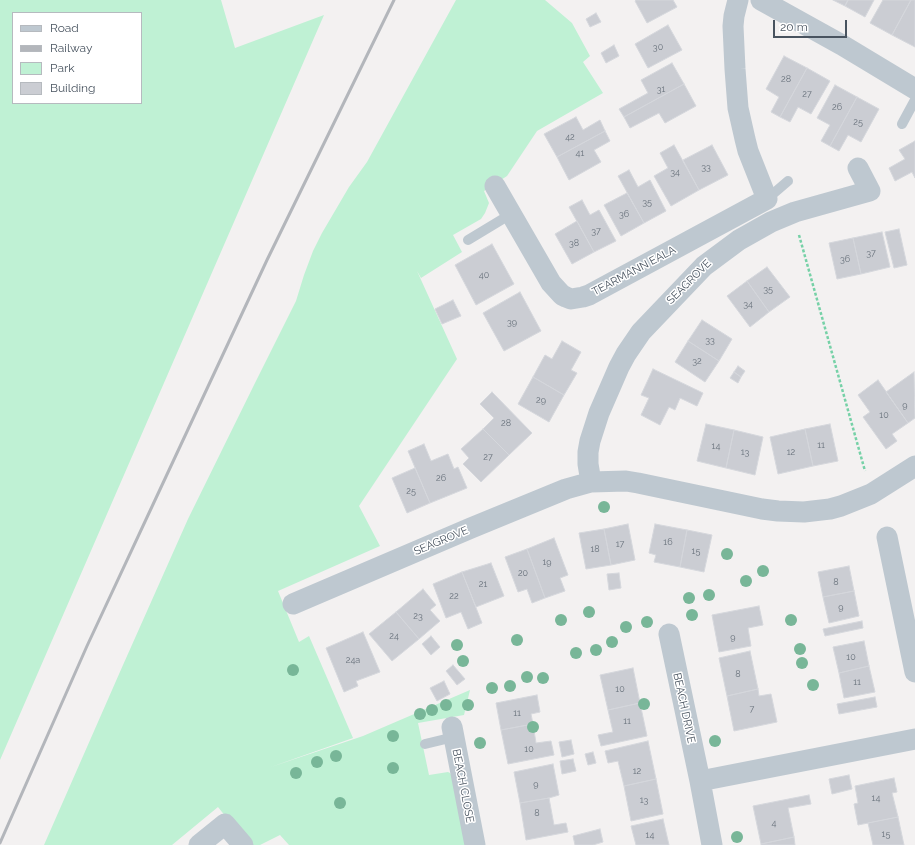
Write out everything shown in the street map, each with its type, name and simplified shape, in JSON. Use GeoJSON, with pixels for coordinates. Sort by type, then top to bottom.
{"type":"FeatureCollection","features":[{"type":"Feature","properties":{"kind":"street"},"geometry":{"type":"LineString","coordinates":[[738,0],[733,26],[738,108],[748,151],[768,198]]}},
{"type":"Feature","properties":{"kind":"street"},"geometry":{"type":"LineString","coordinates":[[761,0],[842,45],[915,89]]}},
{"type":"Feature","properties":{"kind":"street","name":"SEAGROVE"},"geometry":{"type":"LineString","coordinates":[[591,482],[588,452],[598,413],[619,367],[641,332],[708,262],[735,242],[771,222],[793,213],[870,191],[858,168]]}},
{"type":"Feature","properties":{"kind":"street","name":"TEARMANN EALA"},"geometry":{"type":"LineString","coordinates":[[494,186],[551,283],[562,295],[572,299],[589,295],[768,198]]}},
{"type":"Feature","properties":{"kind":"street","name":"SEAGROVE"},"geometry":{"type":"LineString","coordinates":[[293,604],[566,489],[591,482],[638,482],[762,509],[810,512],[841,506],[871,494],[915,466]]}},
{"type":"Feature","properties":{"kind":"street"},"geometry":{"type":"LineString","coordinates":[[887,536],[915,672]]}},
{"type":"Feature","properties":{"kind":"street","name":"BEACH DRIVE"},"geometry":{"type":"LineString","coordinates":[[669,634],[712,845]]}},
{"type":"Feature","properties":{"kind":"street","name":"BEACH CLOSE"},"geometry":{"type":"LineString","coordinates":[[453,732],[475,845]]}},
{"type":"Feature","properties":{"kind":"street"},"geometry":{"type":"LineString","coordinates":[[700,781],[915,739]]}},
{"type":"Feature","properties":{"kind":"street"},"geometry":{"type":"LineString","coordinates":[[200,845],[225,824],[242,845]]}},
{"type":"Feature","properties":{"kind":"lane"},"geometry":{"type":"LineString","coordinates":[[902,124],[915,100]]}},
{"type":"Feature","properties":{"kind":"lane","name":"TEARMANN EALA"},"geometry":{"type":"LineString","coordinates":[[768,198],[788,181]]}},
{"type":"Feature","properties":{"kind":"lane"},"geometry":{"type":"LineString","coordinates":[[468,240],[511,214]]}},
{"type":"Feature","properties":{"kind":"lane"},"geometry":{"type":"LineString","coordinates":[[425,744],[453,732]]}},
{"type":"Feature","properties":{"kind":"path"},"geometry":{"type":"LineString","coordinates":[[793,213],[871,494]]}},
{"type":"Feature","properties":{"kind":"green space"},"geometry":{"type":"Polygon","coordinates":[[[0,0],[221,0],[235,48],[324,15],[0,760],[0,0]]]}},
{"type":"Feature","properties":{"kind":"green space"},"geometry":{"type":"Polygon","coordinates":[[[456,0],[545,0],[572,23],[590,56],[583,62],[603,93],[537,131],[507,176],[484,191],[489,203],[481,219],[453,235],[462,252],[421,278],[417,271],[457,359],[359,506],[380,546],[278,591],[299,642],[309,636],[353,738],[271,767],[363,736],[470,690],[464,715],[418,723],[429,775],[448,772],[452,776],[465,845],[289,845],[280,835],[260,845],[253,845],[246,842],[218,807],[172,845],[44,845],[188,519],[296,301],[313,251],[349,187],[367,162],[456,0]]]}},
{"type":"Feature","properties":{"kind":"building"},"geometry":{"type":"Polygon","coordinates":[[[673,0],[677,7],[647,23],[635,1],[673,0]]]}},
{"type":"Feature","properties":{"kind":"building"},"geometry":{"type":"Polygon","coordinates":[[[833,0],[848,0],[845,6],[833,0]]]}},
{"type":"Feature","properties":{"kind":"building"},"geometry":{"type":"Polygon","coordinates":[[[848,0],[874,0],[865,17],[845,6],[848,0]]]}},
{"type":"Feature","properties":{"kind":"building"},"geometry":{"type":"Polygon","coordinates":[[[883,0],[911,0],[892,35],[870,23],[883,0]]]}},
{"type":"Feature","properties":{"kind":"building"},"geometry":{"type":"Polygon","coordinates":[[[911,0],[915,0],[915,47],[892,35],[911,0]]]}},
{"type":"Feature","properties":{"kind":"building"},"geometry":{"type":"Polygon","coordinates":[[[596,13],[601,22],[590,27],[586,19],[596,13]]]}},
{"type":"Feature","properties":{"kind":"building"},"geometry":{"type":"Polygon","coordinates":[[[668,25],[682,50],[648,68],[635,44],[668,25]]]}},
{"type":"Feature","properties":{"kind":"building"},"geometry":{"type":"Polygon","coordinates":[[[614,45],[619,56],[606,63],[601,53],[614,45]]]}},
{"type":"Feature","properties":{"kind":"building"},"geometry":{"type":"Polygon","coordinates":[[[784,56],[807,68],[780,117],[771,112],[779,97],[766,89],[784,56]]]}},
{"type":"Feature","properties":{"kind":"building"},"geometry":{"type":"Polygon","coordinates":[[[672,63],[684,84],[624,117],[619,109],[648,93],[641,80],[672,63]]]}},
{"type":"Feature","properties":{"kind":"building"},"geometry":{"type":"Polygon","coordinates":[[[807,68],[830,81],[811,114],[798,107],[790,122],[780,117],[807,68]]]}},
{"type":"Feature","properties":{"kind":"building"},"geometry":{"type":"Polygon","coordinates":[[[684,84],[696,106],[665,123],[659,113],[630,128],[624,117],[684,84]]]}},
{"type":"Feature","properties":{"kind":"building"},"geometry":{"type":"Polygon","coordinates":[[[835,85],[857,97],[830,146],[821,141],[830,125],[817,118],[835,85]]]}},
{"type":"Feature","properties":{"kind":"building"},"geometry":{"type":"Polygon","coordinates":[[[857,97],[879,109],[861,142],[848,135],[839,151],[830,146],[857,97]]]}},
{"type":"Feature","properties":{"kind":"building"},"geometry":{"type":"Polygon","coordinates":[[[576,117],[583,130],[600,120],[605,131],[557,157],[544,134],[576,117]]]}},
{"type":"Feature","properties":{"kind":"building"},"geometry":{"type":"Polygon","coordinates":[[[605,131],[610,141],[594,150],[601,162],[569,180],[557,157],[605,131]]]}},
{"type":"Feature","properties":{"kind":"building"},"geometry":{"type":"Polygon","coordinates":[[[915,141],[915,178],[912,172],[895,181],[889,168],[905,159],[899,150],[915,141]]]}},
{"type":"Feature","properties":{"kind":"building"},"geometry":{"type":"Polygon","coordinates":[[[674,145],[699,190],[671,206],[654,176],[668,168],[660,153],[674,145]]]}},
{"type":"Feature","properties":{"kind":"building"},"geometry":{"type":"Polygon","coordinates":[[[712,145],[728,175],[699,190],[683,160],[712,145]]]}},
{"type":"Feature","properties":{"kind":"building"},"geometry":{"type":"Polygon","coordinates":[[[629,170],[638,187],[650,180],[666,211],[644,223],[618,176],[629,170]]]}},
{"type":"Feature","properties":{"kind":"building"},"geometry":{"type":"Polygon","coordinates":[[[627,193],[644,223],[621,236],[604,205],[627,193]]]}},
{"type":"Feature","properties":{"kind":"building"},"geometry":{"type":"Polygon","coordinates":[[[582,200],[590,215],[599,210],[616,241],[594,252],[569,207],[582,200]]]}},
{"type":"Feature","properties":{"kind":"building"},"geometry":{"type":"Polygon","coordinates":[[[577,221],[594,252],[572,264],[555,234],[577,221]]]}},
{"type":"Feature","properties":{"kind":"building"},"geometry":{"type":"Polygon","coordinates":[[[899,229],[907,265],[894,268],[885,232],[899,229]]]}},
{"type":"Feature","properties":{"kind":"building"},"geometry":{"type":"Polygon","coordinates":[[[882,232],[890,267],[861,274],[853,238],[882,232]]]}},
{"type":"Feature","properties":{"kind":"building"},"geometry":{"type":"Polygon","coordinates":[[[853,238],[861,274],[837,279],[829,243],[853,238]]]}},
{"type":"Feature","properties":{"kind":"building"},"geometry":{"type":"Polygon","coordinates":[[[492,244],[514,284],[476,305],[455,265],[492,244]]]}},
{"type":"Feature","properties":{"kind":"building"},"geometry":{"type":"Polygon","coordinates":[[[767,267],[790,297],[769,312],[747,281],[767,267]]]}},
{"type":"Feature","properties":{"kind":"building"},"geometry":{"type":"Polygon","coordinates":[[[747,281],[769,312],[750,327],[727,296],[747,281]]]}},
{"type":"Feature","properties":{"kind":"building"},"geometry":{"type":"Polygon","coordinates":[[[520,292],[541,331],[504,351],[483,313],[520,292]]]}},
{"type":"Feature","properties":{"kind":"building"},"geometry":{"type":"Polygon","coordinates":[[[453,300],[461,316],[442,324],[435,309],[453,300]]]}},
{"type":"Feature","properties":{"kind":"building"},"geometry":{"type":"Polygon","coordinates":[[[702,320],[732,339],[719,361],[688,341],[702,320]]]}},
{"type":"Feature","properties":{"kind":"building"},"geometry":{"type":"Polygon","coordinates":[[[562,341],[581,352],[571,370],[577,373],[564,395],[533,377],[545,355],[552,359],[562,341]]]}},
{"type":"Feature","properties":{"kind":"building"},"geometry":{"type":"Polygon","coordinates":[[[688,341],[719,361],[705,382],[675,362],[688,341]]]}},
{"type":"Feature","properties":{"kind":"building"},"geometry":{"type":"Polygon","coordinates":[[[738,366],[745,371],[741,377],[734,372],[738,366]]]}},
{"type":"Feature","properties":{"kind":"building"},"geometry":{"type":"Polygon","coordinates":[[[653,369],[703,393],[697,406],[680,398],[675,410],[669,407],[660,425],[641,415],[649,398],[641,395],[653,369]]]}},
{"type":"Feature","properties":{"kind":"building"},"geometry":{"type":"Polygon","coordinates":[[[734,372],[741,377],[738,383],[730,378],[734,372]]]}},
{"type":"Feature","properties":{"kind":"building"},"geometry":{"type":"Polygon","coordinates":[[[914,372],[915,418],[908,423],[886,392],[914,372]]]}},
{"type":"Feature","properties":{"kind":"building"},"geometry":{"type":"Polygon","coordinates":[[[533,377],[564,395],[549,422],[518,404],[533,377]]]}},
{"type":"Feature","properties":{"kind":"building"},"geometry":{"type":"Polygon","coordinates":[[[878,380],[908,423],[892,434],[897,441],[886,449],[863,417],[870,412],[858,395],[878,380]]]}},
{"type":"Feature","properties":{"kind":"building"},"geometry":{"type":"Polygon","coordinates":[[[492,392],[532,433],[509,455],[483,429],[494,418],[480,404],[492,392]]]}},
{"type":"Feature","properties":{"kind":"building"},"geometry":{"type":"Polygon","coordinates":[[[706,424],[734,430],[726,468],[697,461],[706,424]]]}},
{"type":"Feature","properties":{"kind":"building"},"geometry":{"type":"Polygon","coordinates":[[[830,424],[838,461],[813,466],[805,429],[830,424]]]}},
{"type":"Feature","properties":{"kind":"building"},"geometry":{"type":"Polygon","coordinates":[[[483,429],[509,455],[481,482],[463,464],[469,458],[461,449],[483,429]]]}},
{"type":"Feature","properties":{"kind":"building"},"geometry":{"type":"Polygon","coordinates":[[[805,429],[813,466],[778,474],[770,437],[805,429]]]}},
{"type":"Feature","properties":{"kind":"building"},"geometry":{"type":"Polygon","coordinates":[[[734,430],[763,437],[755,475],[726,468],[734,430]]]}},
{"type":"Feature","properties":{"kind":"building"},"geometry":{"type":"Polygon","coordinates":[[[424,444],[431,461],[448,454],[454,469],[458,467],[467,488],[430,503],[408,451],[424,444]]]}},
{"type":"Feature","properties":{"kind":"building"},"geometry":{"type":"Polygon","coordinates":[[[415,468],[430,503],[407,513],[392,478],[415,468]]]}},
{"type":"Feature","properties":{"kind":"building"},"geometry":{"type":"Polygon","coordinates":[[[628,524],[635,560],[611,565],[604,529],[628,524]]]}},
{"type":"Feature","properties":{"kind":"building"},"geometry":{"type":"Polygon","coordinates":[[[655,524],[687,530],[680,567],[654,562],[656,555],[649,553],[655,524]]]}},
{"type":"Feature","properties":{"kind":"building"},"geometry":{"type":"Polygon","coordinates":[[[604,529],[611,565],[586,569],[579,533],[604,529]]]}},
{"type":"Feature","properties":{"kind":"building"},"geometry":{"type":"Polygon","coordinates":[[[687,530],[712,535],[704,572],[680,567],[687,530]]]}},
{"type":"Feature","properties":{"kind":"building"},"geometry":{"type":"Polygon","coordinates":[[[554,538],[568,575],[560,578],[565,591],[545,598],[527,549],[554,538]]]}},
{"type":"Feature","properties":{"kind":"building"},"geometry":{"type":"Polygon","coordinates":[[[527,549],[545,598],[532,603],[527,589],[518,592],[505,557],[527,549]]]}},
{"type":"Feature","properties":{"kind":"building"},"geometry":{"type":"Polygon","coordinates":[[[491,563],[504,596],[476,607],[462,572],[491,563]]]}},
{"type":"Feature","properties":{"kind":"building"},"geometry":{"type":"Polygon","coordinates":[[[849,566],[854,591],[823,597],[818,572],[849,566]]]}},
{"type":"Feature","properties":{"kind":"building"},"geometry":{"type":"Polygon","coordinates":[[[462,572],[482,623],[468,629],[461,612],[446,618],[433,584],[462,572]]]}},
{"type":"Feature","properties":{"kind":"building"},"geometry":{"type":"Polygon","coordinates":[[[619,573],[621,588],[609,590],[607,574],[619,573]]]}},
{"type":"Feature","properties":{"kind":"building"},"geometry":{"type":"Polygon","coordinates":[[[423,589],[436,605],[430,610],[440,621],[419,639],[396,612],[423,589]]]}},
{"type":"Feature","properties":{"kind":"building"},"geometry":{"type":"Polygon","coordinates":[[[854,591],[859,616],[829,623],[823,597],[854,591]]]}},
{"type":"Feature","properties":{"kind":"building"},"geometry":{"type":"Polygon","coordinates":[[[759,606],[763,625],[748,628],[751,646],[719,652],[712,615],[759,606]]]}},
{"type":"Feature","properties":{"kind":"building"},"geometry":{"type":"Polygon","coordinates":[[[396,612],[419,639],[392,661],[369,634],[396,612]]]}},
{"type":"Feature","properties":{"kind":"building"},"geometry":{"type":"Polygon","coordinates":[[[862,621],[863,628],[825,636],[823,629],[862,621]]]}},
{"type":"Feature","properties":{"kind":"building"},"geometry":{"type":"Polygon","coordinates":[[[363,632],[380,672],[356,681],[358,686],[344,692],[326,648],[363,632]]]}},
{"type":"Feature","properties":{"kind":"building"},"geometry":{"type":"Polygon","coordinates":[[[431,636],[440,647],[431,655],[422,644],[431,636]]]}},
{"type":"Feature","properties":{"kind":"building"},"geometry":{"type":"Polygon","coordinates":[[[864,641],[869,666],[839,673],[833,647],[864,641]]]}},
{"type":"Feature","properties":{"kind":"building"},"geometry":{"type":"Polygon","coordinates":[[[750,651],[758,689],[727,696],[719,658],[750,651]]]}},
{"type":"Feature","properties":{"kind":"building"},"geometry":{"type":"Polygon","coordinates":[[[453,665],[465,679],[457,685],[446,671],[453,665]]]}},
{"type":"Feature","properties":{"kind":"building"},"geometry":{"type":"Polygon","coordinates":[[[869,666],[875,692],[844,698],[839,673],[869,666]]]}},
{"type":"Feature","properties":{"kind":"building"},"geometry":{"type":"Polygon","coordinates":[[[633,668],[640,703],[608,710],[600,675],[633,668]]]}},
{"type":"Feature","properties":{"kind":"building"},"geometry":{"type":"Polygon","coordinates":[[[444,681],[450,694],[437,701],[430,688],[444,681]]]}},
{"type":"Feature","properties":{"kind":"building"},"geometry":{"type":"Polygon","coordinates":[[[758,689],[759,696],[771,694],[777,722],[734,731],[727,696],[758,689]]]}},
{"type":"Feature","properties":{"kind":"building"},"geometry":{"type":"Polygon","coordinates":[[[537,695],[540,712],[531,714],[533,724],[501,730],[496,703],[537,695]]]}},
{"type":"Feature","properties":{"kind":"building"},"geometry":{"type":"Polygon","coordinates":[[[875,697],[877,707],[839,714],[837,704],[875,697]]]}},
{"type":"Feature","properties":{"kind":"building"},"geometry":{"type":"Polygon","coordinates":[[[640,703],[647,736],[601,746],[598,735],[613,732],[608,710],[640,703]]]}},
{"type":"Feature","properties":{"kind":"building"},"geometry":{"type":"Polygon","coordinates":[[[533,724],[536,743],[551,741],[554,755],[508,764],[501,730],[533,724]]]}},
{"type":"Feature","properties":{"kind":"building"},"geometry":{"type":"Polygon","coordinates":[[[571,740],[574,754],[562,757],[559,742],[571,740]]]}},
{"type":"Feature","properties":{"kind":"building"},"geometry":{"type":"Polygon","coordinates":[[[648,741],[656,779],[624,786],[618,761],[608,763],[605,751],[648,741]]]}},
{"type":"Feature","properties":{"kind":"building"},"geometry":{"type":"Polygon","coordinates":[[[593,752],[596,763],[588,765],[585,754],[593,752]]]}},
{"type":"Feature","properties":{"kind":"building"},"geometry":{"type":"Polygon","coordinates":[[[573,759],[576,771],[562,774],[560,761],[573,759]]]}},
{"type":"Feature","properties":{"kind":"building"},"geometry":{"type":"Polygon","coordinates":[[[553,764],[559,795],[520,803],[514,772],[553,764]]]}},
{"type":"Feature","properties":{"kind":"building"},"geometry":{"type":"Polygon","coordinates":[[[849,775],[852,789],[832,794],[829,779],[849,775]]]}},
{"type":"Feature","properties":{"kind":"building"},"geometry":{"type":"Polygon","coordinates":[[[894,778],[897,792],[892,793],[898,817],[858,825],[854,804],[858,803],[855,786],[894,778]]]}},
{"type":"Feature","properties":{"kind":"building"},"geometry":{"type":"Polygon","coordinates":[[[656,779],[663,814],[631,821],[624,786],[656,779]]]}},
{"type":"Feature","properties":{"kind":"building"},"geometry":{"type":"Polygon","coordinates":[[[809,795],[811,804],[788,808],[794,837],[761,844],[753,806],[809,795]]]}},
{"type":"Feature","properties":{"kind":"building"},"geometry":{"type":"Polygon","coordinates":[[[549,798],[554,825],[566,823],[568,832],[526,840],[520,803],[549,798]]]}},
{"type":"Feature","properties":{"kind":"building"},"geometry":{"type":"Polygon","coordinates":[[[898,817],[904,845],[873,845],[868,823],[898,817]]]}},
{"type":"Feature","properties":{"kind":"building"},"geometry":{"type":"Polygon","coordinates":[[[663,819],[669,845],[636,845],[631,826],[663,819]]]}},
{"type":"Feature","properties":{"kind":"building"},"geometry":{"type":"Polygon","coordinates":[[[600,829],[603,842],[593,845],[575,845],[573,836],[600,829]]]}},
{"type":"Feature","properties":{"kind":"building"},"geometry":{"type":"Polygon","coordinates":[[[794,837],[795,845],[761,845],[761,844],[794,837]]]}},
{"type":"Feature","properties":{"kind":"railway"},"geometry":{"type":"LineString","coordinates":[[0,843],[87,646],[267,260],[394,0]]}}]}
